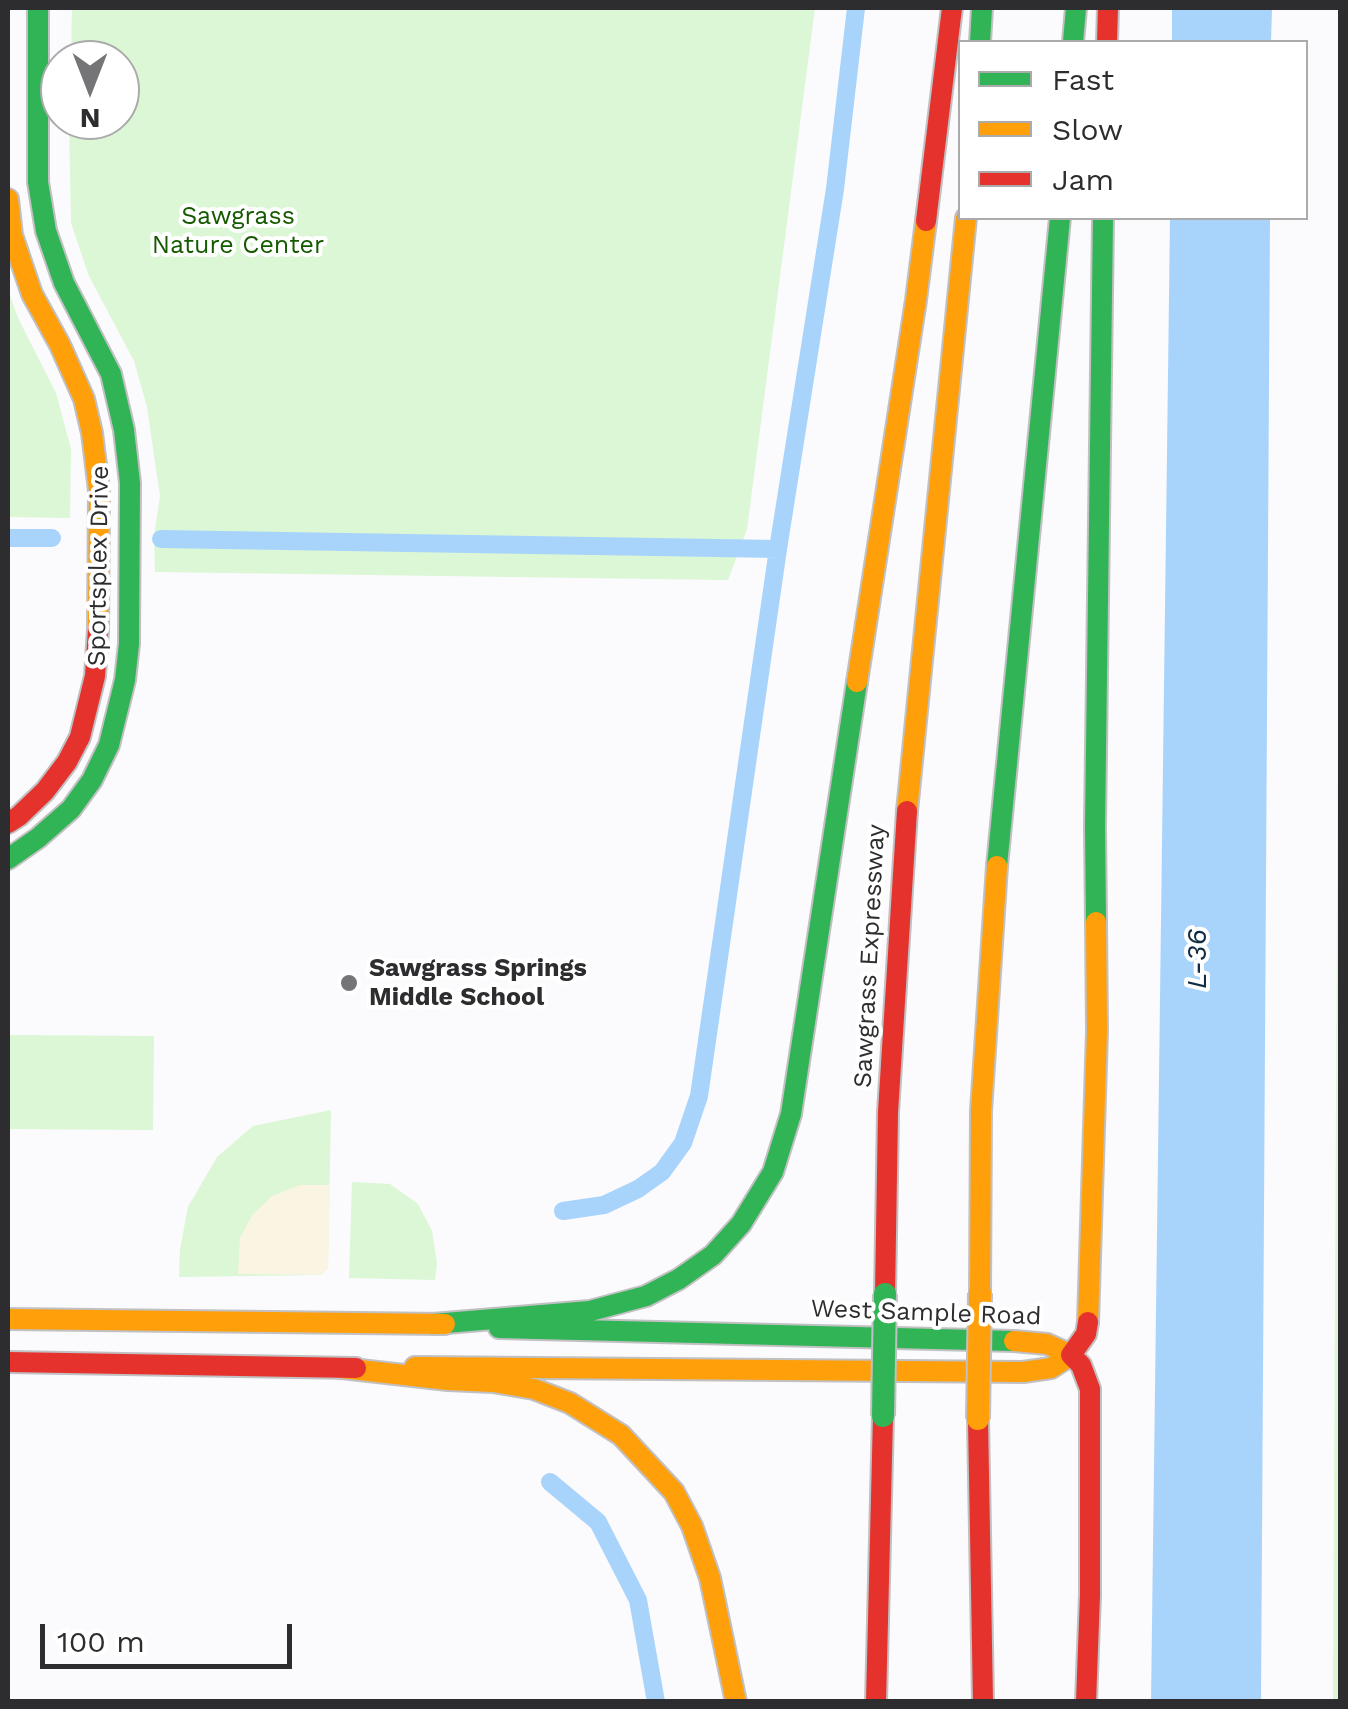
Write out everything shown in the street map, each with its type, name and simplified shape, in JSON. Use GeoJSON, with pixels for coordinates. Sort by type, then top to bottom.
{"type":"FeatureCollection","features":[{"type":"Feature","properties":{"kind":"main road","name":"Sportsplex Drive"},"geometry":{"type":"LineString","coordinates":[[8,859],[71,809],[92,780],[109,745],[125,680],[129,644],[130,483],[124,430],[110,374],[64,283],[46,231],[38,182],[38,8]]}},
{"type":"Feature","properties":{"kind":"main road"},"geometry":{"type":"LineString","coordinates":[[433,1324],[590,1311],[646,1296],[679,1279],[720,1247],[753,1207],[774,1172],[790,1114],[902,397],[952,8]]}},
{"type":"Feature","properties":{"kind":"main road"},"geometry":{"type":"LineString","coordinates":[[980,40],[982,8]]}},
{"type":"Feature","properties":{"kind":"main road"},"geometry":{"type":"LineString","coordinates":[[1073,40],[1076,8]]}},
{"type":"Feature","properties":{"kind":"main road"},"geometry":{"type":"LineString","coordinates":[[1107,40],[1108,8]]}},
{"type":"Feature","properties":{"kind":"main road","name":"Sportsplex Drive"},"geometry":{"type":"LineString","coordinates":[[8,199],[12,235],[32,294],[84,399],[99,490],[98,643],[95,676],[80,737],[45,791],[8,823]]}},
{"type":"Feature","properties":{"kind":"main road","name":"Sawgrass Expressway"},"geometry":{"type":"LineString","coordinates":[[876,1702],[888,1112],[906,806],[966,220]]}},
{"type":"Feature","properties":{"kind":"main road"},"geometry":{"type":"LineString","coordinates":[[983,1702],[978,1418],[981,1111],[1000,822],[1060,220]]}},
{"type":"Feature","properties":{"kind":"main road"},"geometry":{"type":"LineString","coordinates":[[1086,1702],[1090,1389],[1081,1365],[1072,1355],[1088,1327],[1092,1272],[1104,220]]}},
{"type":"Feature","properties":{"kind":"main road"},"geometry":{"type":"LineString","coordinates":[[92,433],[124,430]]}},
{"type":"Feature","properties":{"kind":"main road"},"geometry":{"type":"LineString","coordinates":[[80,737],[109,745]]}},
{"type":"Feature","properties":{"kind":"main road","name":"West Sample Road"},"geometry":{"type":"LineString","coordinates":[[8,1318],[433,1324],[1024,1341],[1047,1344],[1072,1355]]}},
{"type":"Feature","properties":{"kind":"main road","name":"West Sample Road"},"geometry":{"type":"LineString","coordinates":[[8,1362],[1023,1372],[1052,1368],[1072,1355]]}},
{"type":"Feature","properties":{"kind":"main road"},"geometry":{"type":"LineString","coordinates":[[342,1368],[534,1389],[570,1403],[621,1435],[662,1476],[692,1526],[710,1578],[736,1702]]}},
{"type":"Feature","properties":{"kind":"green space","name":"Sawgrass Nature Center"},"geometry":{"type":"Polygon","coordinates":[[[72,8],[815,8],[747,529],[728,580],[155,572],[154,536],[160,496],[147,407],[134,361],[89,276],[71,223],[69,140],[140,140],[140,40],[71,40],[72,8]]]}},
{"type":"Feature","properties":{"kind":"green space"},"geometry":{"type":"Polygon","coordinates":[[[1340,287],[1340,1701],[1333,1702],[1333,1701],[1340,287]]]}},
{"type":"Feature","properties":{"kind":"green space"},"geometry":{"type":"Polygon","coordinates":[[[8,290],[56,393],[71,449],[70,518],[8,517],[8,290]]]}},
{"type":"Feature","properties":{"kind":"green space"},"geometry":{"type":"Polygon","coordinates":[[[8,1035],[154,1036],[153,1130],[8,1129],[8,1035]]]}},
{"type":"Feature","properties":{"kind":"green space"},"geometry":{"type":"Polygon","coordinates":[[[331,1110],[328,1268],[321,1275],[179,1277],[188,1207],[217,1157],[253,1126],[331,1110]]]}},
{"type":"Feature","properties":{"kind":"green space"},"geometry":{"type":"Polygon","coordinates":[[[352,1182],[390,1184],[418,1204],[432,1231],[437,1263],[435,1280],[349,1278],[352,1182]]]}},
{"type":"Feature","properties":{"kind":"sand"},"geometry":{"type":"Polygon","coordinates":[[[300,1185],[330,1185],[328,1268],[321,1275],[238,1274],[240,1238],[252,1215],[272,1196],[300,1185]]]}},
{"type":"Feature","properties":{"kind":"water"},"geometry":{"type":"Polygon","coordinates":[[[1172,8],[1272,8],[1271,40],[1172,40],[1172,8]]]}},
{"type":"Feature","properties":{"kind":"water","name":"L-36"},"geometry":{"type":"Polygon","coordinates":[[[1170,220],[1270,220],[1261,1701],[1151,1701],[1170,220]]]}},
{"type":"Feature","properties":{"kind":"waterway"},"geometry":{"type":"LineString","coordinates":[[563,1211],[604,1205],[662,1172],[683,1143],[699,1096],[835,189],[856,8]]}},
{"type":"Feature","properties":{"kind":"waterway"},"geometry":{"type":"LineString","coordinates":[[8,538],[52,538]]}},
{"type":"Feature","properties":{"kind":"waterway"},"geometry":{"type":"LineString","coordinates":[[161,539],[778,549]]}},
{"type":"Feature","properties":{"kind":"waterway"},"geometry":{"type":"LineString","coordinates":[[550,1482],[598,1522],[638,1600],[656,1702]]}},
{"type":"Feature","properties":{"kind":"traffic: fast"},"geometry":{"type":"LineString","coordinates":[[8,859],[71,809],[92,780],[109,745],[125,680],[129,644],[130,483],[124,430],[111,374],[64,283],[46,231],[38,182],[38,8]]}},
{"type":"Feature","properties":{"kind":"traffic: fast"},"geometry":{"type":"LineString","coordinates":[[980,40],[982,8]]}},
{"type":"Feature","properties":{"kind":"traffic: fast"},"geometry":{"type":"LineString","coordinates":[[1073,40],[1076,8]]}},
{"type":"Feature","properties":{"kind":"traffic: fast"},"geometry":{"type":"LineString","coordinates":[[997,866],[1060,220]]}},
{"type":"Feature","properties":{"kind":"traffic: fast"},"geometry":{"type":"LineString","coordinates":[[1096,922],[1103,220]]}},
{"type":"Feature","properties":{"kind":"traffic: fast"},"geometry":{"type":"LineString","coordinates":[[433,1324],[590,1311],[646,1296],[713,1255],[741,1224],[773,1172],[791,1114],[857,682]]}},
{"type":"Feature","properties":{"kind":"traffic: fast"},"geometry":{"type":"LineString","coordinates":[[883,1416],[885,1294]]}},
{"type":"Feature","properties":{"kind":"traffic: fast"},"geometry":{"type":"LineString","coordinates":[[499,1328],[1014,1341]]}},
{"type":"Feature","properties":{"kind":"traffic: slow"},"geometry":{"type":"LineString","coordinates":[[8,199],[12,235],[32,294],[84,399],[92,433],[99,490],[98,629]]}},
{"type":"Feature","properties":{"kind":"traffic: slow"},"geometry":{"type":"LineString","coordinates":[[907,811],[966,220]]}},
{"type":"Feature","properties":{"kind":"traffic: slow"},"geometry":{"type":"LineString","coordinates":[[857,682],[926,221]]}},
{"type":"Feature","properties":{"kind":"traffic: slow"},"geometry":{"type":"LineString","coordinates":[[980,1293],[981,1111],[997,866]]}},
{"type":"Feature","properties":{"kind":"traffic: slow"},"geometry":{"type":"LineString","coordinates":[[1088,1322],[1097,1031],[1096,922]]}},
{"type":"Feature","properties":{"kind":"traffic: slow"},"geometry":{"type":"LineString","coordinates":[[978,1419],[980,1293]]}},
{"type":"Feature","properties":{"kind":"traffic: slow"},"geometry":{"type":"LineString","coordinates":[[8,1319],[445,1324]]}},
{"type":"Feature","properties":{"kind":"traffic: slow"},"geometry":{"type":"LineString","coordinates":[[415,1367],[1023,1372],[1051,1368],[1071,1355],[1047,1344],[1014,1341]]}},
{"type":"Feature","properties":{"kind":"traffic: slow"},"geometry":{"type":"LineString","coordinates":[[342,1368],[534,1389],[570,1403],[621,1435],[674,1492],[692,1526],[710,1578],[736,1702]]}},
{"type":"Feature","properties":{"kind":"traffic: jam"},"geometry":{"type":"LineString","coordinates":[[926,221],[952,8]]}},
{"type":"Feature","properties":{"kind":"traffic: jam"},"geometry":{"type":"LineString","coordinates":[[1107,40],[1108,8]]}},
{"type":"Feature","properties":{"kind":"traffic: jam"},"geometry":{"type":"LineString","coordinates":[[8,823],[45,791],[80,737],[95,676],[98,629]]}},
{"type":"Feature","properties":{"kind":"traffic: jam"},"geometry":{"type":"LineString","coordinates":[[885,1294],[888,1112],[907,811]]}},
{"type":"Feature","properties":{"kind":"traffic: jam"},"geometry":{"type":"LineString","coordinates":[[1086,1702],[1090,1389],[1081,1365],[1071,1355],[1086,1334],[1088,1322]]}},
{"type":"Feature","properties":{"kind":"traffic: jam"},"geometry":{"type":"LineString","coordinates":[[8,1362],[356,1368]]}},
{"type":"Feature","properties":{"kind":"traffic: jam"},"geometry":{"type":"LineString","coordinates":[[876,1702],[883,1416]]}},
{"type":"Feature","properties":{"kind":"traffic: jam"},"geometry":{"type":"LineString","coordinates":[[978,1419],[983,1702]]}},
{"type":"Feature","properties":{"kind":"place","name":"Sawgrass Springs Middle School"},"geometry":{"type":"Point","coordinates":[349,983]}}]}
